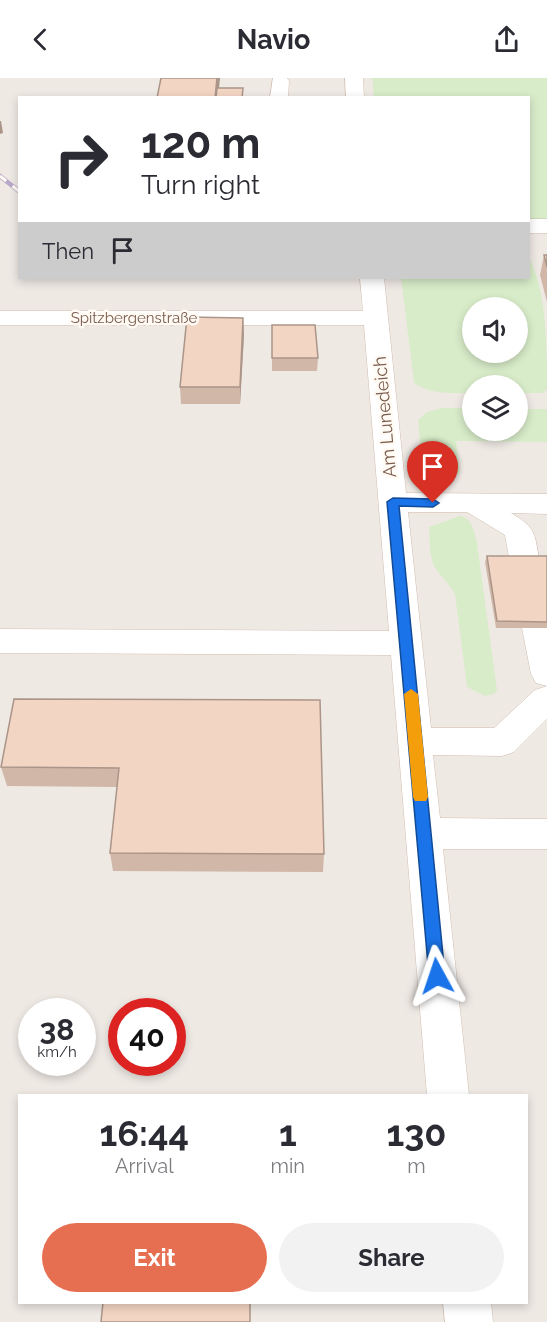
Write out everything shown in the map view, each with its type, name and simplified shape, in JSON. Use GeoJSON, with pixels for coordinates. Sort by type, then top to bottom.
{"type":"FeatureCollection","features":[{"type":"Feature","properties":{"kind":"street"},"geometry":{"type":"LineString","coordinates":[[354,78],[356,96]]}},
{"type":"Feature","properties":{"kind":"street"},"geometry":{"type":"LineString","coordinates":[[530,226],[547,226]]}},
{"type":"Feature","properties":{"kind":"street","name":"Am Lunedeich"},"geometry":{"type":"LineString","coordinates":[[372,279],[448,1094]]}},
{"type":"Feature","properties":{"kind":"street","name":"Spitzbergenstraße"},"geometry":{"type":"LineString","coordinates":[[0,318],[376,318]]}},
{"type":"Feature","properties":{"kind":"street"},"geometry":{"type":"LineString","coordinates":[[393,502],[547,504]]}},
{"type":"Feature","properties":{"kind":"street"},"geometry":{"type":"LineString","coordinates":[[473,503],[518,531],[525,563]]}},
{"type":"Feature","properties":{"kind":"street"},"geometry":{"type":"LineString","coordinates":[[538,628],[547,674]]}},
{"type":"Feature","properties":{"kind":"street"},"geometry":{"type":"LineString","coordinates":[[0,641],[406,644]]}},
{"type":"Feature","properties":{"kind":"street"},"geometry":{"type":"LineString","coordinates":[[416,741],[502,742],[547,699]]}},
{"type":"Feature","properties":{"kind":"street"},"geometry":{"type":"LineString","coordinates":[[424,833],[547,834]]}},
{"type":"Feature","properties":{"kind":"street"},"geometry":{"type":"LineString","coordinates":[[467,1304],[469,1322]]}},
{"type":"Feature","properties":{"kind":"shaded area"},"geometry":{"type":"Polygon","coordinates":[[[0,78],[547,78],[547,1322],[0,1322],[0,78]]]}},
{"type":"Feature","properties":{"kind":"green space"},"geometry":{"type":"Polygon","coordinates":[[[372,78],[547,78],[547,219],[530,219],[530,96],[374,96],[372,78]]]}},
{"type":"Feature","properties":{"kind":"green space"},"geometry":{"type":"Polygon","coordinates":[[[530,261],[539,285],[545,320],[547,390],[542,393],[528,393],[528,375],[462,375],[462,393],[428,390],[414,383],[401,279],[530,279],[530,261]]]}},
{"type":"Feature","properties":{"kind":"green space"},"geometry":{"type":"Polygon","coordinates":[[[442,408],[462,408],[462,441],[528,441],[528,409],[547,409],[547,442],[456,441],[460,473],[455,476],[422,462],[418,420],[427,412],[442,408]]]}},
{"type":"Feature","properties":{"kind":"green space"},"geometry":{"type":"Polygon","coordinates":[[[460,516],[470,523],[477,543],[497,690],[494,694],[485,696],[467,687],[455,594],[434,566],[430,552],[429,527],[460,516]]]}},
{"type":"Feature","properties":{"kind":"building"},"geometry":{"type":"Polygon","coordinates":[[[161,78],[217,78],[215,96],[157,96],[161,78]]]}},
{"type":"Feature","properties":{"kind":"building"},"geometry":{"type":"Polygon","coordinates":[[[217,88],[243,88],[242,96],[216,96],[217,88]]]}},
{"type":"Feature","properties":{"kind":"building"},"geometry":{"type":"Polygon","coordinates":[[[187,317],[243,318],[240,387],[180,387],[187,317]]]}},
{"type":"Feature","properties":{"kind":"building"},"geometry":{"type":"Polygon","coordinates":[[[272,325],[315,325],[318,358],[272,358],[272,325]]]}},
{"type":"Feature","properties":{"kind":"building"},"geometry":{"type":"Polygon","coordinates":[[[487,556],[547,556],[547,622],[497,621],[487,556]]]}},
{"type":"Feature","properties":{"kind":"building"},"geometry":{"type":"Polygon","coordinates":[[[14,699],[320,700],[324,854],[110,853],[119,768],[1,767],[14,699]]]}},
{"type":"Feature","properties":{"kind":"building"},"geometry":{"type":"Polygon","coordinates":[[[103,1304],[250,1304],[250,1322],[101,1322],[103,1304]]]}},
{"type":"Feature","properties":{"kind":"railway"},"geometry":{"type":"LineString","coordinates":[[0,176],[18,190]]}},
{"type":"Feature","properties":{"kind":"slow traffic"},"geometry":{"type":"LineString","coordinates":[[411,694],[420,797]]}},
{"type":"Feature","properties":{"kind":"route"},"geometry":{"type":"LineString","coordinates":[[433,503],[393,502],[437,976]]}}]}
